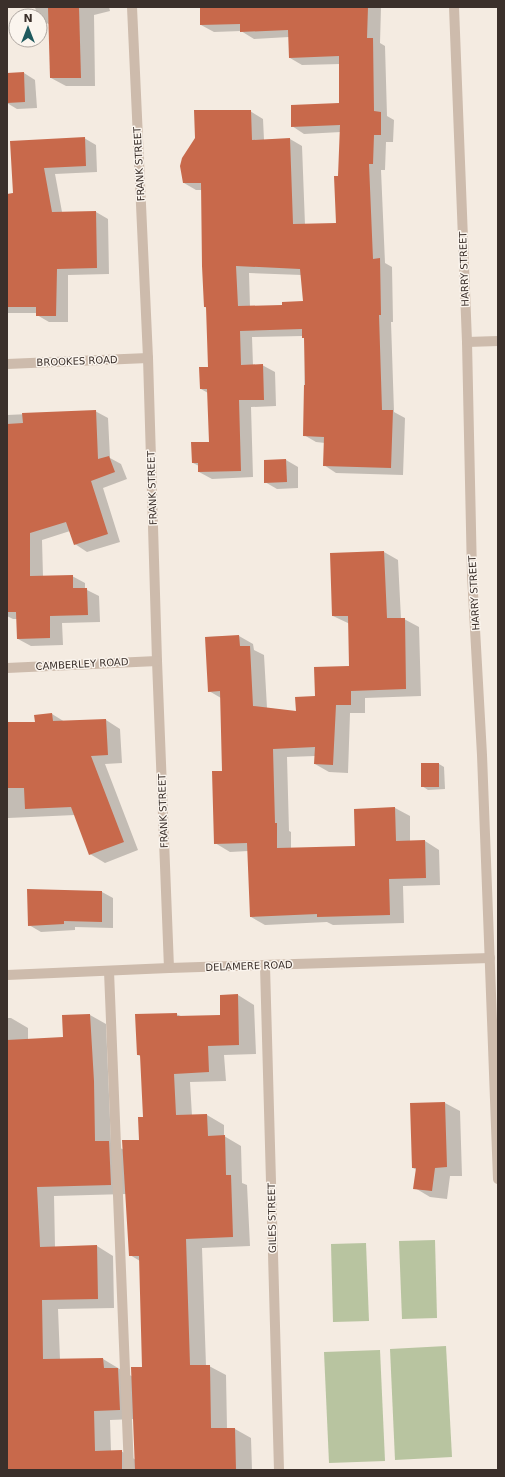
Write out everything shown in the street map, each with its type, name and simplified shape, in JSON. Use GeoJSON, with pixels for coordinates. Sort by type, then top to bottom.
{"type":"FeatureCollection","features":[{"type":"Feature","properties":{"kind":"street","name":"FRANK STREET"},"geometry":{"type":"LineString","coordinates":[[132,7],[148,358],[157,661],[169,968]]}},
{"type":"Feature","properties":{"kind":"street","name":"HARRY STREET"},"geometry":{"type":"LineString","coordinates":[[454,7],[466,342],[472,575],[482,755],[498,1178]]}},
{"type":"Feature","properties":{"kind":"street"},"geometry":{"type":"LineString","coordinates":[[466,342],[498,341]]}},
{"type":"Feature","properties":{"kind":"street","name":"BROOKES ROAD"},"geometry":{"type":"LineString","coordinates":[[7,364],[148,358]]}},
{"type":"Feature","properties":{"kind":"street","name":"CAMBERLEY ROAD"},"geometry":{"type":"LineString","coordinates":[[7,668],[157,661]]}},
{"type":"Feature","properties":{"kind":"street","name":"DELAMERE ROAD"},"geometry":{"type":"LineString","coordinates":[[7,975],[169,968],[490,958]]}},
{"type":"Feature","properties":{"kind":"street","name":"GILES STREET"},"geometry":{"type":"LineString","coordinates":[[265,966],[279,1470]]}},
{"type":"Feature","properties":{"kind":"street"},"geometry":{"type":"LineString","coordinates":[[108,971],[129,1470]]}},
{"type":"Feature","properties":{"kind":"green space"},"geometry":{"type":"Polygon","coordinates":[[[435,1240],[437,1318],[402,1319],[399,1241],[435,1240]]]}},
{"type":"Feature","properties":{"kind":"green space"},"geometry":{"type":"Polygon","coordinates":[[[366,1243],[369,1321],[333,1322],[331,1244],[366,1243]]]}},
{"type":"Feature","properties":{"kind":"green space"},"geometry":{"type":"Polygon","coordinates":[[[446,1346],[452,1457],[395,1460],[390,1349],[446,1346]]]}},
{"type":"Feature","properties":{"kind":"green space"},"geometry":{"type":"Polygon","coordinates":[[[380,1350],[385,1461],[329,1463],[324,1352],[380,1350]]]}},
{"type":"Feature","properties":{"kind":"building"},"geometry":{"type":"Polygon","coordinates":[[[48,7],[79,7],[81,78],[50,78],[48,7]]]}},
{"type":"Feature","properties":{"kind":"building"},"geometry":{"type":"Polygon","coordinates":[[[200,7],[368,7],[367,38],[373,38],[374,111],[381,112],[381,135],[374,135],[373,164],[369,164],[373,259],[380,258],[381,315],[379,315],[382,410],[393,410],[391,468],[323,466],[324,437],[303,436],[305,385],[304,338],[302,338],[302,329],[240,331],[241,365],[263,364],[264,400],[239,400],[241,471],[198,472],[198,463],[192,463],[191,442],[209,442],[207,389],[200,389],[199,367],[208,367],[206,307],[204,307],[202,266],[201,183],[183,183],[180,166],[182,158],[195,138],[194,110],[251,110],[252,140],[290,138],[293,224],[336,223],[334,176],[338,176],[340,125],[291,127],[291,105],[339,103],[339,56],[289,58],[288,30],[240,32],[240,24],[200,25],[200,7]],[[236,266],[238,306],[282,305],[282,302],[303,301],[300,269],[236,266]]]}},
{"type":"Feature","properties":{"kind":"building"},"geometry":{"type":"Polygon","coordinates":[[[24,72],[25,102],[7,103],[7,73],[24,72]]]}},
{"type":"Feature","properties":{"kind":"building"},"geometry":{"type":"Polygon","coordinates":[[[85,137],[86,166],[44,168],[52,212],[96,211],[97,268],[57,269],[56,316],[36,316],[36,307],[7,307],[7,194],[13,193],[10,141],[85,137]]]}},
{"type":"Feature","properties":{"kind":"building"},"geometry":{"type":"Polygon","coordinates":[[[96,410],[98,459],[109,456],[115,472],[91,481],[108,534],[74,545],[66,522],[30,533],[30,576],[73,575],[73,588],[87,588],[88,615],[50,616],[50,638],[17,639],[16,612],[7,612],[7,424],[23,423],[22,413],[96,410]]]}},
{"type":"Feature","properties":{"kind":"building"},"geometry":{"type":"Polygon","coordinates":[[[286,459],[287,482],[264,483],[264,460],[286,459]]]}},
{"type":"Feature","properties":{"kind":"building"},"geometry":{"type":"Polygon","coordinates":[[[384,551],[387,618],[405,618],[406,689],[351,691],[351,705],[336,705],[333,765],[314,764],[315,747],[273,749],[277,848],[355,846],[354,809],[395,807],[396,841],[425,840],[426,878],[389,879],[390,915],[317,917],[317,914],[250,917],[247,843],[214,844],[212,771],[222,771],[220,691],[208,692],[205,637],[239,635],[240,646],[250,646],[253,706],[296,711],[295,697],[315,696],[314,667],[349,666],[348,616],[332,616],[330,553],[384,551]]]}},
{"type":"Feature","properties":{"kind":"building"},"geometry":{"type":"Polygon","coordinates":[[[52,713],[53,721],[106,719],[108,755],[91,756],[124,842],[89,855],[71,807],[25,809],[24,788],[7,788],[7,722],[35,722],[34,715],[52,713]]]}},
{"type":"Feature","properties":{"kind":"building"},"geometry":{"type":"Polygon","coordinates":[[[421,763],[439,763],[439,787],[421,787],[421,763]]]}},
{"type":"Feature","properties":{"kind":"building"},"geometry":{"type":"Polygon","coordinates":[[[27,889],[102,891],[102,922],[64,921],[64,924],[28,926],[27,889]]]}},
{"type":"Feature","properties":{"kind":"building"},"geometry":{"type":"Polygon","coordinates":[[[238,994],[239,1045],[208,1046],[209,1072],[174,1074],[176,1115],[207,1114],[208,1136],[225,1135],[226,1175],[231,1175],[233,1237],[186,1239],[190,1365],[210,1365],[211,1428],[235,1428],[236,1470],[135,1470],[131,1367],[142,1367],[139,1256],[129,1256],[122,1140],[139,1140],[138,1117],[143,1117],[140,1055],[137,1055],[135,1014],[177,1013],[177,1016],[220,1015],[220,995],[238,994]]]}},
{"type":"Feature","properties":{"kind":"building"},"geometry":{"type":"Polygon","coordinates":[[[90,1014],[94,1081],[95,1141],[109,1141],[111,1185],[37,1187],[40,1247],[97,1245],[98,1299],[42,1300],[43,1359],[103,1358],[104,1368],[118,1368],[120,1410],[94,1411],[95,1451],[122,1450],[122,1470],[7,1470],[7,1040],[63,1037],[62,1015],[90,1014]]]}},
{"type":"Feature","properties":{"kind":"building"},"geometry":{"type":"Polygon","coordinates":[[[445,1102],[447,1167],[435,1168],[432,1191],[413,1189],[416,1168],[412,1168],[410,1103],[445,1102]]]}}]}
